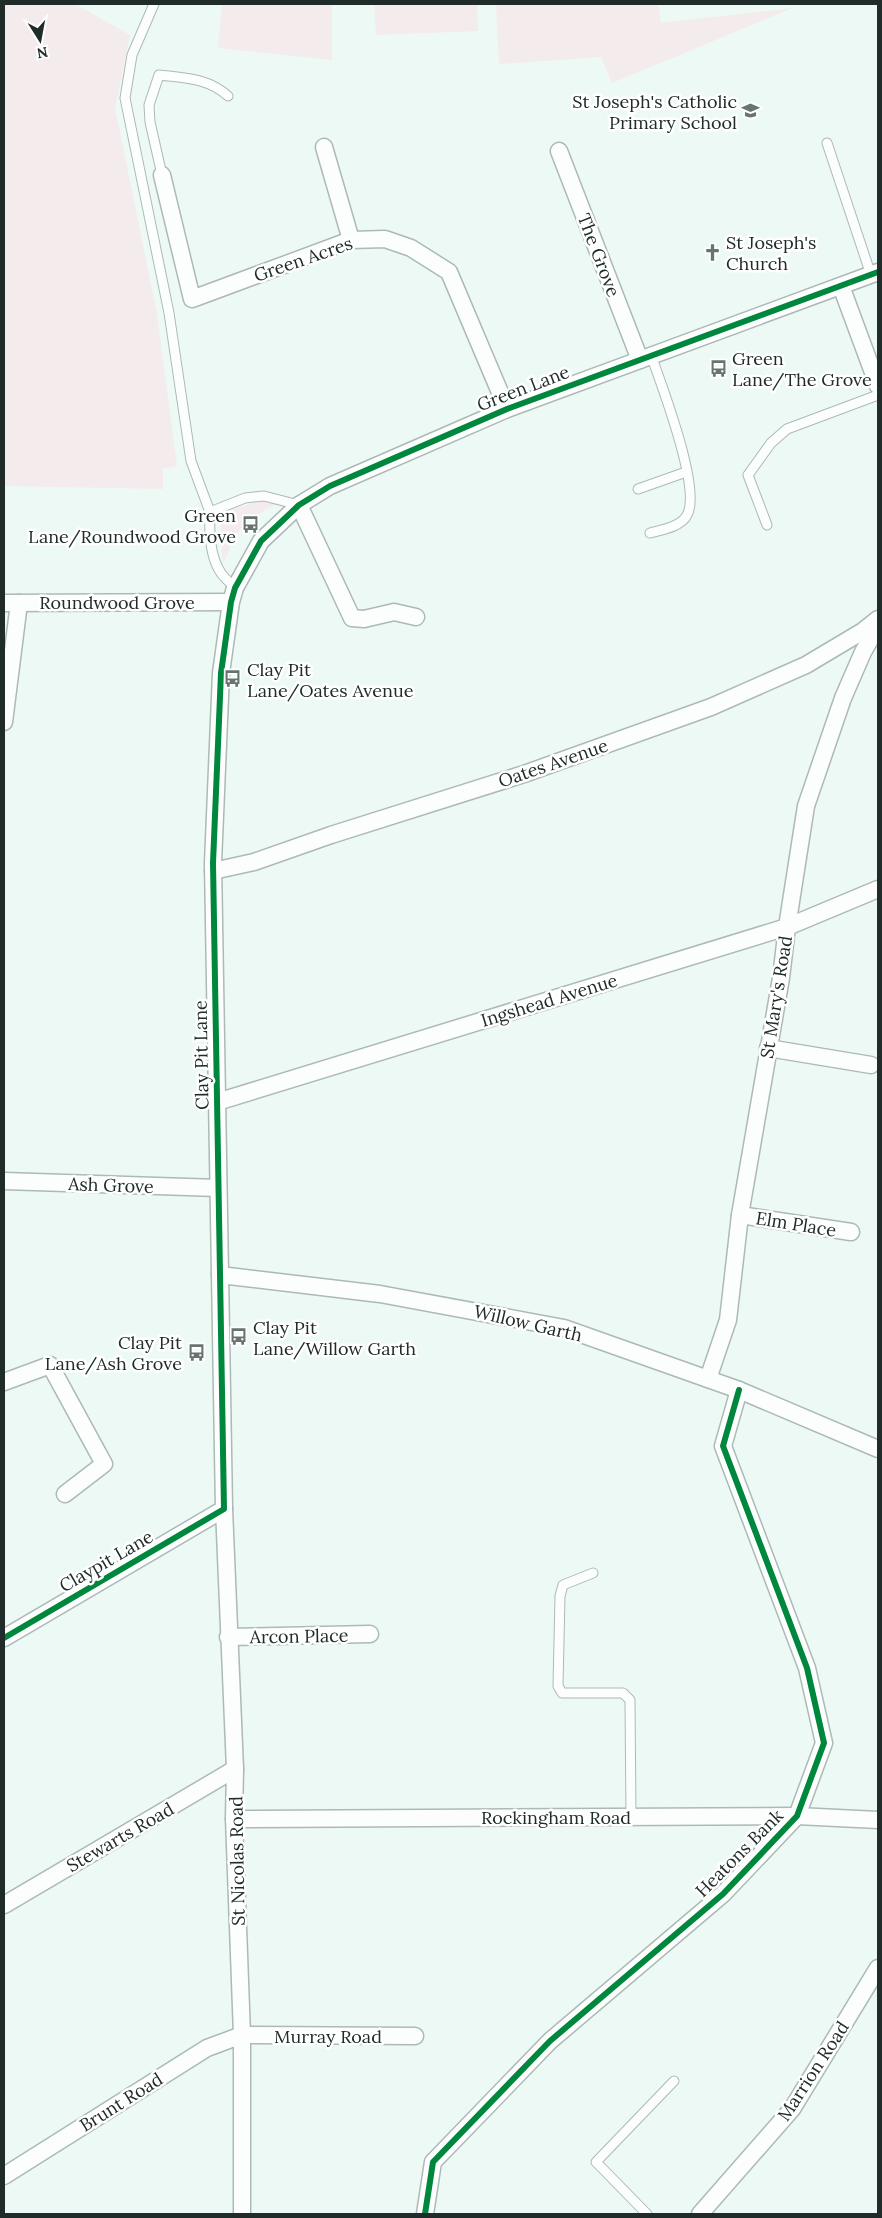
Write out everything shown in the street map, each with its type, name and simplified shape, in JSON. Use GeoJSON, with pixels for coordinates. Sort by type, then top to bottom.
{"type":"FeatureCollection","features":[{"type":"Feature","properties":{"kind":"street"},"geometry":{"type":"LineString","coordinates":[[324,147],[351,240]]}},
{"type":"Feature","properties":{"kind":"street","name":"The Grove"},"geometry":{"type":"LineString","coordinates":[[558,151],[645,357]]}},
{"type":"Feature","properties":{"kind":"street","name":"Green Acres"},"geometry":{"type":"LineString","coordinates":[[162,175],[192,299],[351,240],[385,239],[411,248],[449,272],[508,409]]}},
{"type":"Feature","properties":{"kind":"street","name":"Green Lane"},"geometry":{"type":"LineString","coordinates":[[233,595],[261,541],[299,505],[330,486],[508,409],[645,357],[875,274]]}},
{"type":"Feature","properties":{"kind":"street"},"geometry":{"type":"LineString","coordinates":[[841,286],[878,386]]}},
{"type":"Feature","properties":{"kind":"street"},"geometry":{"type":"LineString","coordinates":[[299,505],[352,618],[364,619],[394,612],[416,617]]}},
{"type":"Feature","properties":{"kind":"street","name":"Roundwood Grove"},"geometry":{"type":"LineString","coordinates":[[12,603],[233,595]]}},
{"type":"Feature","properties":{"kind":"street","name":"Clay Pit Lane"},"geometry":{"type":"LineString","coordinates":[[224,1509],[213,871],[221,673],[233,595]]}},
{"type":"Feature","properties":{"kind":"street"},"geometry":{"type":"LineString","coordinates":[[4,722],[12,603]]}},
{"type":"Feature","properties":{"kind":"street","name":"Oates Avenue"},"geometry":{"type":"LineString","coordinates":[[213,871],[254,862],[331,835],[524,774],[711,706],[806,665],[863,631],[878,619]]}},
{"type":"Feature","properties":{"kind":"street","name":"St Mary's Road"},"geometry":{"type":"LineString","coordinates":[[708,1379],[728,1320],[740,1215],[781,978],[806,806],[843,698],[863,652],[878,626]]}},
{"type":"Feature","properties":{"kind":"street","name":"Ingshead Avenue"},"geometry":{"type":"LineString","coordinates":[[217,1102],[787,927],[878,889]]}},
{"type":"Feature","properties":{"kind":"street"},"geometry":{"type":"LineString","coordinates":[[768,1048],[871,1065]]}},
{"type":"Feature","properties":{"kind":"street","name":"Ash Grove"},"geometry":{"type":"LineString","coordinates":[[4,1181],[218,1188]]}},
{"type":"Feature","properties":{"kind":"street","name":"Elm Place"},"geometry":{"type":"LineString","coordinates":[[740,1215],[851,1232]]}},
{"type":"Feature","properties":{"kind":"street","name":"Willow Garth"},"geometry":{"type":"LineString","coordinates":[[220,1275],[380,1294],[564,1328],[739,1390],[878,1449]]}},
{"type":"Feature","properties":{"kind":"street"},"geometry":{"type":"LineString","coordinates":[[4,1382],[50,1366],[104,1464],[65,1494]]}},
{"type":"Feature","properties":{"kind":"street","name":"Heatons Bank"},"geometry":{"type":"LineString","coordinates":[[425,2214],[433,2162],[550,2041],[723,1894],[796,1816],[824,1743],[807,1668],[722,1446],[739,1390]]}},
{"type":"Feature","properties":{"kind":"street","name":"St Nicolas Road"},"geometry":{"type":"LineString","coordinates":[[224,1509],[235,1769],[234,1819],[242,2035],[242,2214]]}},
{"type":"Feature","properties":{"kind":"street","name":"Claypit Lane"},"geometry":{"type":"LineString","coordinates":[[4,1638],[224,1509]]}},
{"type":"Feature","properties":{"kind":"street","name":"Arcon Place"},"geometry":{"type":"LineString","coordinates":[[228,1637],[370,1634]]}},
{"type":"Feature","properties":{"kind":"street","name":"Stewarts Road"},"geometry":{"type":"LineString","coordinates":[[4,1905],[235,1769]]}},
{"type":"Feature","properties":{"kind":"street","name":"Rockingham Road"},"geometry":{"type":"LineString","coordinates":[[234,1819],[796,1816],[878,1820]]}},
{"type":"Feature","properties":{"kind":"street","name":"Marrion Road"},"geometry":{"type":"LineString","coordinates":[[700,2214],[792,2109],[878,1968]]}},
{"type":"Feature","properties":{"kind":"street","name":"Murray Road"},"geometry":{"type":"LineString","coordinates":[[242,2035],[415,2036]]}},
{"type":"Feature","properties":{"kind":"street","name":"Brunt Road"},"geometry":{"type":"LineString","coordinates":[[4,2176],[207,2048],[242,2035]]}},
{"type":"Feature","properties":{"kind":"lane"},"geometry":{"type":"LineString","coordinates":[[154,4],[132,55],[125,98],[168,306],[191,460],[210,512],[211,534],[216,560],[233,595]]}},
{"type":"Feature","properties":{"kind":"lane"},"geometry":{"type":"LineString","coordinates":[[162,175],[150,122],[149,105],[159,75],[200,80],[217,87],[228,96]]}},
{"type":"Feature","properties":{"kind":"lane"},"geometry":{"type":"LineString","coordinates":[[827,143],[875,274]]}},
{"type":"Feature","properties":{"kind":"lane"},"geometry":{"type":"LineString","coordinates":[[645,357],[673,422],[686,472],[690,501],[687,515],[677,524],[650,534]]}},
{"type":"Feature","properties":{"kind":"lane"},"geometry":{"type":"LineString","coordinates":[[767,524],[748,475],[771,443],[787,430],[878,395]]}},
{"type":"Feature","properties":{"kind":"lane"},"geometry":{"type":"LineString","coordinates":[[638,489],[686,472]]}},
{"type":"Feature","properties":{"kind":"lane"},"geometry":{"type":"LineString","coordinates":[[210,512],[245,498],[264,496],[299,505]]}},
{"type":"Feature","properties":{"kind":"lane"},"geometry":{"type":"LineString","coordinates":[[594,1573],[563,1586],[560,1596],[558,1686],[562,1693],[623,1693],[630,1700],[632,1817]]}},
{"type":"Feature","properties":{"kind":"lane"},"geometry":{"type":"LineString","coordinates":[[647,2214],[596,2162],[674,2081]]}},
{"type":"Feature","properties":{"kind":"shaded area"},"geometry":{"type":"Polygon","coordinates":[[[4,4],[75,4],[130,35],[115,108],[157,314],[177,466],[163,469],[163,489],[4,486],[4,4]]]}},
{"type":"Feature","properties":{"kind":"shaded area"},"geometry":{"type":"Polygon","coordinates":[[[222,4],[332,4],[332,60],[218,48],[222,4]]]}},
{"type":"Feature","properties":{"kind":"shaded area"},"geometry":{"type":"Polygon","coordinates":[[[374,4],[477,4],[478,31],[376,35],[374,4]]]}},
{"type":"Feature","properties":{"kind":"shaded area"},"geometry":{"type":"Polygon","coordinates":[[[496,4],[658,4],[661,23],[793,8],[612,83],[601,57],[499,64],[496,4]]]}},
{"type":"Feature","properties":{"kind":"shaded area"},"geometry":{"type":"Polygon","coordinates":[[[267,500],[276,504],[258,514],[242,527],[232,541],[223,563],[221,523],[223,516],[237,508],[267,500]]]}},
{"type":"Feature","properties":{"kind":"cycle path"},"geometry":{"type":"LineString","coordinates":[[4,1638],[224,1509],[213,863],[221,673],[231,602],[235,588],[261,541],[299,505],[330,486],[507,409],[878,272]]}},
{"type":"Feature","properties":{"kind":"cycle path"},"geometry":{"type":"LineString","coordinates":[[425,2214],[433,2162],[550,2041],[723,1894],[797,1816],[824,1743],[807,1668],[723,1446],[739,1390]]}},
{"type":"Feature","properties":{"kind":"place","name":"St Joseph's Catholic Primary School"},"geometry":{"type":"Point","coordinates":[751,111]}},
{"type":"Feature","properties":{"kind":"place","name":"St Joseph's Church"},"geometry":{"type":"Point","coordinates":[712,252]}},
{"type":"Feature","properties":{"kind":"place","name":"Green Lane/The Grove"},"geometry":{"type":"Point","coordinates":[718,368]}},
{"type":"Feature","properties":{"kind":"place","name":"Green Lane/Roundwood Grove"},"geometry":{"type":"Point","coordinates":[250,525]}},
{"type":"Feature","properties":{"kind":"place","name":"Clay Pit Lane/Oates Avenue"},"geometry":{"type":"Point","coordinates":[233,679]}},
{"type":"Feature","properties":{"kind":"place","name":"Clay Pit Lane/Willow Garth"},"geometry":{"type":"Point","coordinates":[239,1337]}},
{"type":"Feature","properties":{"kind":"place","name":"Clay Pit Lane/Ash Grove"},"geometry":{"type":"Point","coordinates":[196,1352]}}]}
